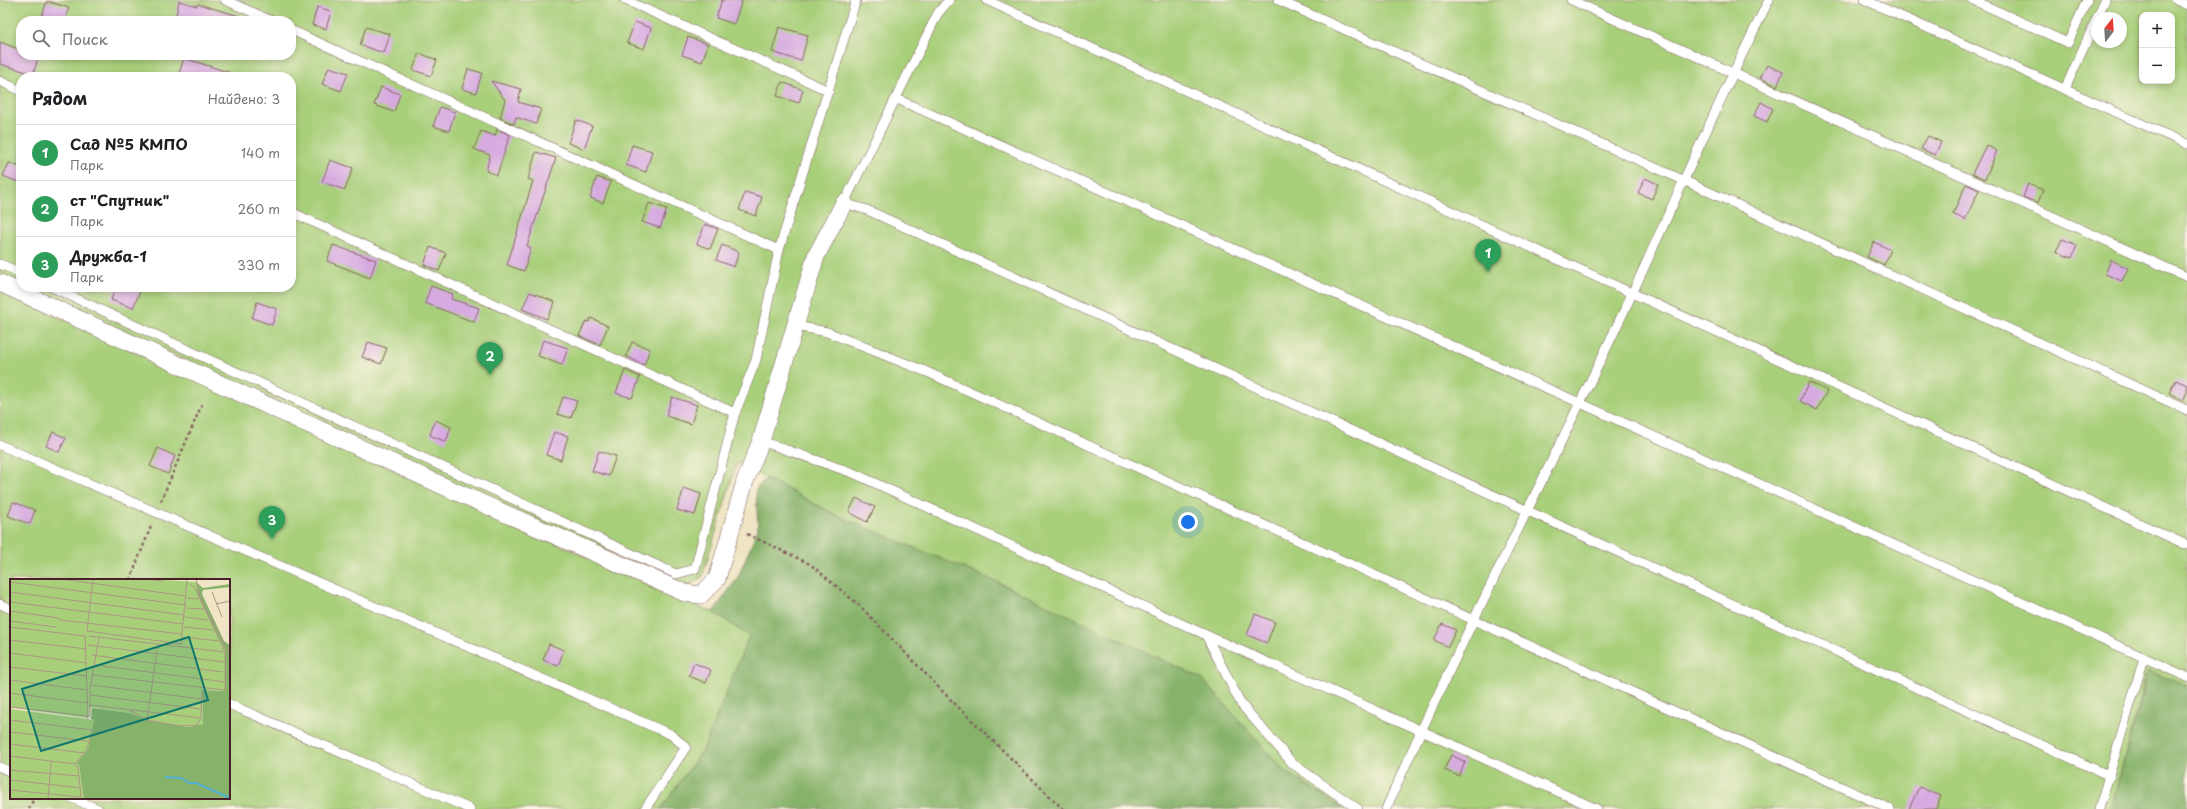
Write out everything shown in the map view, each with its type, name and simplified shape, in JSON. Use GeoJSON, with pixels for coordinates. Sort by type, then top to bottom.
{"type":"FeatureCollection","features":[{"type":"Feature","properties":{"kind":"street"},"geometry":{"type":"LineString","coordinates":[[20,292],[452,490],[685,594],[700,595],[717,579],[734,528],[745,481],[761,441],[816,256],[844,203]]}},
{"type":"Feature","properties":{"kind":"street"},"geometry":{"type":"LineString","coordinates":[[0,283],[16,290]]}},
{"type":"Feature","properties":{"kind":"lane"},"geometry":{"type":"LineString","coordinates":[[225,0],[261,16]]}},
{"type":"Feature","properties":{"kind":"lane"},"geometry":{"type":"LineString","coordinates":[[625,0],[829,91]]}},
{"type":"Feature","properties":{"kind":"lane"},"geometry":{"type":"LineString","coordinates":[[62,292],[676,574],[695,569],[735,413],[756,360],[780,250],[856,0]]}},
{"type":"Feature","properties":{"kind":"lane"},"geometry":{"type":"LineString","coordinates":[[949,0],[938,13],[897,99],[844,203],[867,210],[2110,776]]}},
{"type":"Feature","properties":{"kind":"lane"},"geometry":{"type":"LineString","coordinates":[[986,0],[2187,545]]}},
{"type":"Feature","properties":{"kind":"lane"},"geometry":{"type":"LineString","coordinates":[[1278,0],[1683,180],[2187,410]]}},
{"type":"Feature","properties":{"kind":"lane"},"geometry":{"type":"LineString","coordinates":[[1571,0],[2187,277]]}},
{"type":"Feature","properties":{"kind":"lane"},"geometry":{"type":"LineString","coordinates":[[1386,809],[1421,730],[1475,620],[1526,510],[1633,293],[1732,73],[1769,0]]}},
{"type":"Feature","properties":{"kind":"lane"},"geometry":{"type":"LineString","coordinates":[[1865,0],[2187,144]]}},
{"type":"Feature","properties":{"kind":"lane"},"geometry":{"type":"LineString","coordinates":[[1973,0],[2068,43],[2087,0]]}},
{"type":"Feature","properties":{"kind":"lane"},"geometry":{"type":"LineString","coordinates":[[2065,89],[2105,0]]}},
{"type":"Feature","properties":{"kind":"lane"},"geometry":{"type":"LineString","coordinates":[[2176,0],[2187,5]]}},
{"type":"Feature","properties":{"kind":"lane"},"geometry":{"type":"LineString","coordinates":[[296,32],[780,250]]}},
{"type":"Feature","properties":{"kind":"lane"},"geometry":{"type":"LineString","coordinates":[[0,81],[16,89]]}},
{"type":"Feature","properties":{"kind":"lane"},"geometry":{"type":"LineString","coordinates":[[897,99],[1580,403],[2187,677]]}},
{"type":"Feature","properties":{"kind":"lane"},"geometry":{"type":"LineString","coordinates":[[296,214],[735,413]]}},
{"type":"Feature","properties":{"kind":"lane"},"geometry":{"type":"LineString","coordinates":[[0,264],[16,271]]}},
{"type":"Feature","properties":{"kind":"lane"},"geometry":{"type":"LineString","coordinates":[[796,326],[827,332],[927,372],[1890,809]]}},
{"type":"Feature","properties":{"kind":"lane"},"geometry":{"type":"LineString","coordinates":[[761,441],[853,473],[1206,635],[1597,809]]}},
{"type":"Feature","properties":{"kind":"lane"},"geometry":{"type":"LineString","coordinates":[[0,445],[670,734],[686,747],[645,809]]}},
{"type":"Feature","properties":{"kind":"lane"},"geometry":{"type":"LineString","coordinates":[[0,604],[10,609]]}},
{"type":"Feature","properties":{"kind":"lane"},"geometry":{"type":"LineString","coordinates":[[1206,635],[1241,704],[1293,764],[1358,809]]}},
{"type":"Feature","properties":{"kind":"lane"},"geometry":{"type":"LineString","coordinates":[[2099,809],[2144,658]]}},
{"type":"Feature","properties":{"kind":"lane"},"geometry":{"type":"LineString","coordinates":[[230,704],[470,809]]}},
{"type":"Feature","properties":{"kind":"lane"},"geometry":{"type":"LineString","coordinates":[[0,767],[10,772]]}},
{"type":"Feature","properties":{"kind":"lane"},"geometry":{"type":"LineString","coordinates":[[74,799],[98,809]]}},
{"type":"Feature","properties":{"kind":"path"},"geometry":{"type":"LineString","coordinates":[[130,579],[156,512],[202,404]]}},
{"type":"Feature","properties":{"kind":"path"},"geometry":{"type":"LineString","coordinates":[[734,528],[810,564],[860,606],[951,700],[1063,809]]}},
{"type":"Feature","properties":{"kind":"path"},"geometry":{"type":"LineString","coordinates":[[29,809],[34,799]]}},
{"type":"Feature","properties":{"kind":"green space"},"geometry":{"type":"Polygon","coordinates":[[[0,0],[2187,0],[2187,685],[2147,671],[2111,809],[1344,809],[1285,771],[1201,678],[838,516],[737,463],[702,577],[688,586],[452,483],[39,292],[296,292],[296,72],[16,72],[16,282],[0,274],[0,0]]]}},
{"type":"Feature","properties":{"kind":"green space"},"geometry":{"type":"Polygon","coordinates":[[[0,291],[684,601],[713,612],[750,636],[704,748],[661,809],[0,809],[0,291]]]}},
{"type":"Feature","properties":{"kind":"green space"},"geometry":{"type":"Polygon","coordinates":[[[766,478],[838,516],[1002,584],[1201,678],[1285,771],[1344,809],[661,809],[704,748],[749,636],[713,612],[737,579],[758,529],[756,489],[766,478]]]}},
{"type":"Feature","properties":{"kind":"green space"},"geometry":{"type":"Polygon","coordinates":[[[2148,671],[2187,685],[2187,809],[2111,809],[2148,671]]]}},
{"type":"Feature","properties":{"kind":"building"},"geometry":{"type":"Polygon","coordinates":[[[722,0],[742,0],[734,24],[716,18],[722,0]]]}},
{"type":"Feature","properties":{"kind":"building"},"geometry":{"type":"Polygon","coordinates":[[[47,1],[69,8],[66,16],[42,16],[47,1]]]}},
{"type":"Feature","properties":{"kind":"building"},"geometry":{"type":"Polygon","coordinates":[[[179,1],[197,6],[198,4],[240,16],[180,16],[176,15],[179,1]]]}},
{"type":"Feature","properties":{"kind":"building"},"geometry":{"type":"Polygon","coordinates":[[[317,7],[331,11],[326,29],[312,25],[317,7]]]}},
{"type":"Feature","properties":{"kind":"building"},"geometry":{"type":"Polygon","coordinates":[[[635,22],[651,28],[644,49],[627,43],[635,22]]]}},
{"type":"Feature","properties":{"kind":"building"},"geometry":{"type":"Polygon","coordinates":[[[366,27],[390,34],[384,53],[360,45],[366,27]]]}},
{"type":"Feature","properties":{"kind":"building"},"geometry":{"type":"Polygon","coordinates":[[[779,27],[808,35],[801,61],[772,52],[779,27]]]}},
{"type":"Feature","properties":{"kind":"building"},"geometry":{"type":"Polygon","coordinates":[[[688,37],[708,44],[702,62],[682,55],[688,37]]]}},
{"type":"Feature","properties":{"kind":"building"},"geometry":{"type":"Polygon","coordinates":[[[0,42],[16,48],[16,60],[37,60],[34,72],[26,72],[0,64],[0,42]]]}},
{"type":"Feature","properties":{"kind":"building"},"geometry":{"type":"Polygon","coordinates":[[[419,53],[437,60],[431,76],[413,70],[419,53]]]}},
{"type":"Feature","properties":{"kind":"building"},"geometry":{"type":"Polygon","coordinates":[[[183,60],[190,60],[228,72],[180,72],[183,60]]]}},
{"type":"Feature","properties":{"kind":"building"},"geometry":{"type":"Polygon","coordinates":[[[1767,65],[1783,72],[1777,86],[1760,78],[1767,65]]]}},
{"type":"Feature","properties":{"kind":"building"},"geometry":{"type":"Polygon","coordinates":[[[329,67],[348,73],[341,91],[322,84],[329,67]]]}},
{"type":"Feature","properties":{"kind":"building"},"geometry":{"type":"Polygon","coordinates":[[[468,69],[482,73],[476,93],[462,89],[468,69]]]}},
{"type":"Feature","properties":{"kind":"building"},"geometry":{"type":"Polygon","coordinates":[[[491,81],[521,89],[518,102],[541,109],[536,124],[516,117],[514,124],[500,118],[505,100],[491,81]]]}},
{"type":"Feature","properties":{"kind":"building"},"geometry":{"type":"Polygon","coordinates":[[[782,82],[803,90],[799,103],[777,96],[782,82]]]}},
{"type":"Feature","properties":{"kind":"building"},"geometry":{"type":"Polygon","coordinates":[[[381,87],[400,94],[394,112],[374,105],[381,87]]]}},
{"type":"Feature","properties":{"kind":"building"},"geometry":{"type":"Polygon","coordinates":[[[1761,102],[1773,109],[1767,122],[1754,116],[1761,102]]]}},
{"type":"Feature","properties":{"kind":"building"},"geometry":{"type":"Polygon","coordinates":[[[440,107],[455,112],[449,131],[433,126],[440,107]]]}},
{"type":"Feature","properties":{"kind":"building"},"geometry":{"type":"Polygon","coordinates":[[[576,120],[592,126],[584,149],[568,143],[576,120]]]}},
{"type":"Feature","properties":{"kind":"building"},"geometry":{"type":"Polygon","coordinates":[[[497,129],[510,135],[497,175],[486,171],[490,155],[474,149],[481,131],[495,136],[497,129]]]}},
{"type":"Feature","properties":{"kind":"building"},"geometry":{"type":"Polygon","coordinates":[[[1928,136],[1941,142],[1935,155],[1921,149],[1928,136]]]}},
{"type":"Feature","properties":{"kind":"building"},"geometry":{"type":"Polygon","coordinates":[[[632,145],[652,151],[646,172],[626,165],[632,145]]]}},
{"type":"Feature","properties":{"kind":"building"},"geometry":{"type":"Polygon","coordinates":[[[1986,145],[1997,151],[1985,179],[1972,174],[1986,145]]]}},
{"type":"Feature","properties":{"kind":"building"},"geometry":{"type":"Polygon","coordinates":[[[536,152],[556,158],[527,246],[531,248],[524,271],[507,265],[533,181],[528,179],[536,152]]]}},
{"type":"Feature","properties":{"kind":"building"},"geometry":{"type":"Polygon","coordinates":[[[330,160],[353,168],[345,190],[322,182],[330,160]]]}},
{"type":"Feature","properties":{"kind":"building"},"geometry":{"type":"Polygon","coordinates":[[[9,163],[16,165],[16,181],[3,176],[9,163]]]}},
{"type":"Feature","properties":{"kind":"building"},"geometry":{"type":"Polygon","coordinates":[[[597,177],[611,182],[603,203],[590,198],[597,177]]]}},
{"type":"Feature","properties":{"kind":"building"},"geometry":{"type":"Polygon","coordinates":[[[1645,178],[1658,184],[1652,199],[1638,193],[1645,178]]]}},
{"type":"Feature","properties":{"kind":"building"},"geometry":{"type":"Polygon","coordinates":[[[1966,184],[1979,190],[1965,220],[1953,214],[1966,184]]]}},
{"type":"Feature","properties":{"kind":"building"},"geometry":{"type":"Polygon","coordinates":[[[2028,184],[2043,190],[2038,203],[2023,197],[2028,184]]]}},
{"type":"Feature","properties":{"kind":"building"},"geometry":{"type":"Polygon","coordinates":[[[745,192],[762,197],[756,216],[739,210],[745,192]]]}},
{"type":"Feature","properties":{"kind":"building"},"geometry":{"type":"Polygon","coordinates":[[[649,203],[667,209],[660,228],[642,222],[649,203]]]}},
{"type":"Feature","properties":{"kind":"building"},"geometry":{"type":"Polygon","coordinates":[[[705,224],[718,229],[710,249],[697,244],[705,224]]]}},
{"type":"Feature","properties":{"kind":"building"},"geometry":{"type":"Polygon","coordinates":[[[2062,239],[2077,245],[2072,258],[2056,252],[2062,239]]]}},
{"type":"Feature","properties":{"kind":"building"},"geometry":{"type":"Polygon","coordinates":[[[1874,242],[1891,250],[1884,265],[1867,257],[1874,242]]]}},
{"type":"Feature","properties":{"kind":"building"},"geometry":{"type":"Polygon","coordinates":[[[333,245],[376,260],[370,278],[327,261],[333,245]]]}},
{"type":"Feature","properties":{"kind":"building"},"geometry":{"type":"Polygon","coordinates":[[[722,245],[739,252],[734,267],[716,260],[722,245]]]}},
{"type":"Feature","properties":{"kind":"building"},"geometry":{"type":"Polygon","coordinates":[[[430,247],[446,253],[439,271],[424,265],[430,247]]]}},
{"type":"Feature","properties":{"kind":"building"},"geometry":{"type":"Polygon","coordinates":[[[2111,260],[2128,268],[2122,281],[2105,274],[2111,260]]]}},
{"type":"Feature","properties":{"kind":"building"},"geometry":{"type":"Polygon","coordinates":[[[431,286],[453,294],[451,299],[479,308],[474,322],[425,303],[431,286]]]}},
{"type":"Feature","properties":{"kind":"building"},"geometry":{"type":"Polygon","coordinates":[[[114,292],[140,292],[133,308],[111,300],[114,292]]]}},
{"type":"Feature","properties":{"kind":"building"},"geometry":{"type":"Polygon","coordinates":[[[530,292],[555,302],[547,319],[522,309],[530,292]]]}},
{"type":"Feature","properties":{"kind":"building"},"geometry":{"type":"Polygon","coordinates":[[[257,302],[277,309],[272,325],[252,318],[257,302]]]}},
{"type":"Feature","properties":{"kind":"building"},"geometry":{"type":"Polygon","coordinates":[[[591,318],[608,326],[600,345],[579,336],[586,321],[589,322],[591,318]]]}},
{"type":"Feature","properties":{"kind":"building"},"geometry":{"type":"Polygon","coordinates":[[[543,340],[568,348],[562,365],[538,356],[543,340]]]}},
{"type":"Feature","properties":{"kind":"building"},"geometry":{"type":"Polygon","coordinates":[[[368,342],[387,348],[381,364],[362,357],[368,342]]]}},
{"type":"Feature","properties":{"kind":"building"},"geometry":{"type":"Polygon","coordinates":[[[632,342],[650,349],[644,365],[626,356],[632,342]]]}},
{"type":"Feature","properties":{"kind":"building"},"geometry":{"type":"Polygon","coordinates":[[[625,370],[640,377],[632,398],[616,393],[625,370]]]}},
{"type":"Feature","properties":{"kind":"building"},"geometry":{"type":"Polygon","coordinates":[[[2176,380],[2187,385],[2187,392],[2183,401],[2169,393],[2176,380]]]}},
{"type":"Feature","properties":{"kind":"building"},"geometry":{"type":"Polygon","coordinates":[[[1809,382],[1827,391],[1817,410],[1800,401],[1809,382]]]}},
{"type":"Feature","properties":{"kind":"building"},"geometry":{"type":"Polygon","coordinates":[[[563,397],[577,401],[571,418],[557,414],[563,397]]]}},
{"type":"Feature","properties":{"kind":"building"},"geometry":{"type":"Polygon","coordinates":[[[672,397],[697,405],[691,424],[666,416],[672,397]]]}},
{"type":"Feature","properties":{"kind":"building"},"geometry":{"type":"Polygon","coordinates":[[[435,420],[451,427],[446,442],[430,435],[435,420]]]}},
{"type":"Feature","properties":{"kind":"building"},"geometry":{"type":"Polygon","coordinates":[[[53,432],[66,438],[59,452],[46,446],[53,432]]]}},
{"type":"Feature","properties":{"kind":"building"},"geometry":{"type":"Polygon","coordinates":[[[554,432],[568,436],[561,460],[546,455],[554,432]]]}},
{"type":"Feature","properties":{"kind":"building"},"geometry":{"type":"Polygon","coordinates":[[[158,448],[175,456],[168,474],[150,466],[158,448]]]}},
{"type":"Feature","properties":{"kind":"building"},"geometry":{"type":"Polygon","coordinates":[[[599,451],[616,456],[609,476],[592,471],[599,451]]]}},
{"type":"Feature","properties":{"kind":"building"},"geometry":{"type":"Polygon","coordinates":[[[684,488],[701,494],[695,515],[677,510],[684,488]]]}},
{"type":"Feature","properties":{"kind":"building"},"geometry":{"type":"Polygon","coordinates":[[[856,498],[875,507],[867,522],[849,512],[856,498]]]}},
{"type":"Feature","properties":{"kind":"building"},"geometry":{"type":"Polygon","coordinates":[[[13,502],[35,510],[30,524],[8,516],[13,502]]]}},
{"type":"Feature","properties":{"kind":"building"},"geometry":{"type":"Polygon","coordinates":[[[1255,614],[1275,622],[1267,643],[1247,635],[1255,614]]]}},
{"type":"Feature","properties":{"kind":"building"},"geometry":{"type":"Polygon","coordinates":[[[1442,624],[1456,630],[1448,647],[1434,640],[1442,624]]]}},
{"type":"Feature","properties":{"kind":"building"},"geometry":{"type":"Polygon","coordinates":[[[549,644],[564,650],[558,666],[543,660],[549,644]]]}},
{"type":"Feature","properties":{"kind":"building"},"geometry":{"type":"Polygon","coordinates":[[[694,663],[711,670],[706,683],[689,676],[694,663]]]}},
{"type":"Feature","properties":{"kind":"building"},"geometry":{"type":"Polygon","coordinates":[[[1451,755],[1465,762],[1459,776],[1444,770],[1451,755]]]}},
{"type":"Feature","properties":{"kind":"building"},"geometry":{"type":"Polygon","coordinates":[[[1919,787],[1941,796],[1936,809],[1909,809],[1919,787]]]}},
{"type":"Feature","properties":{"kind":"place","name":"Сад №5 КМПО"},"geometry":{"type":"Point","coordinates":[1488,272]}},
{"type":"Feature","properties":{"kind":"place","name":"ст \"Спутник\""},"geometry":{"type":"Point","coordinates":[490,375]}},
{"type":"Feature","properties":{"kind":"place","name":"Дружба-1"},"geometry":{"type":"Point","coordinates":[272,539]}}]}
